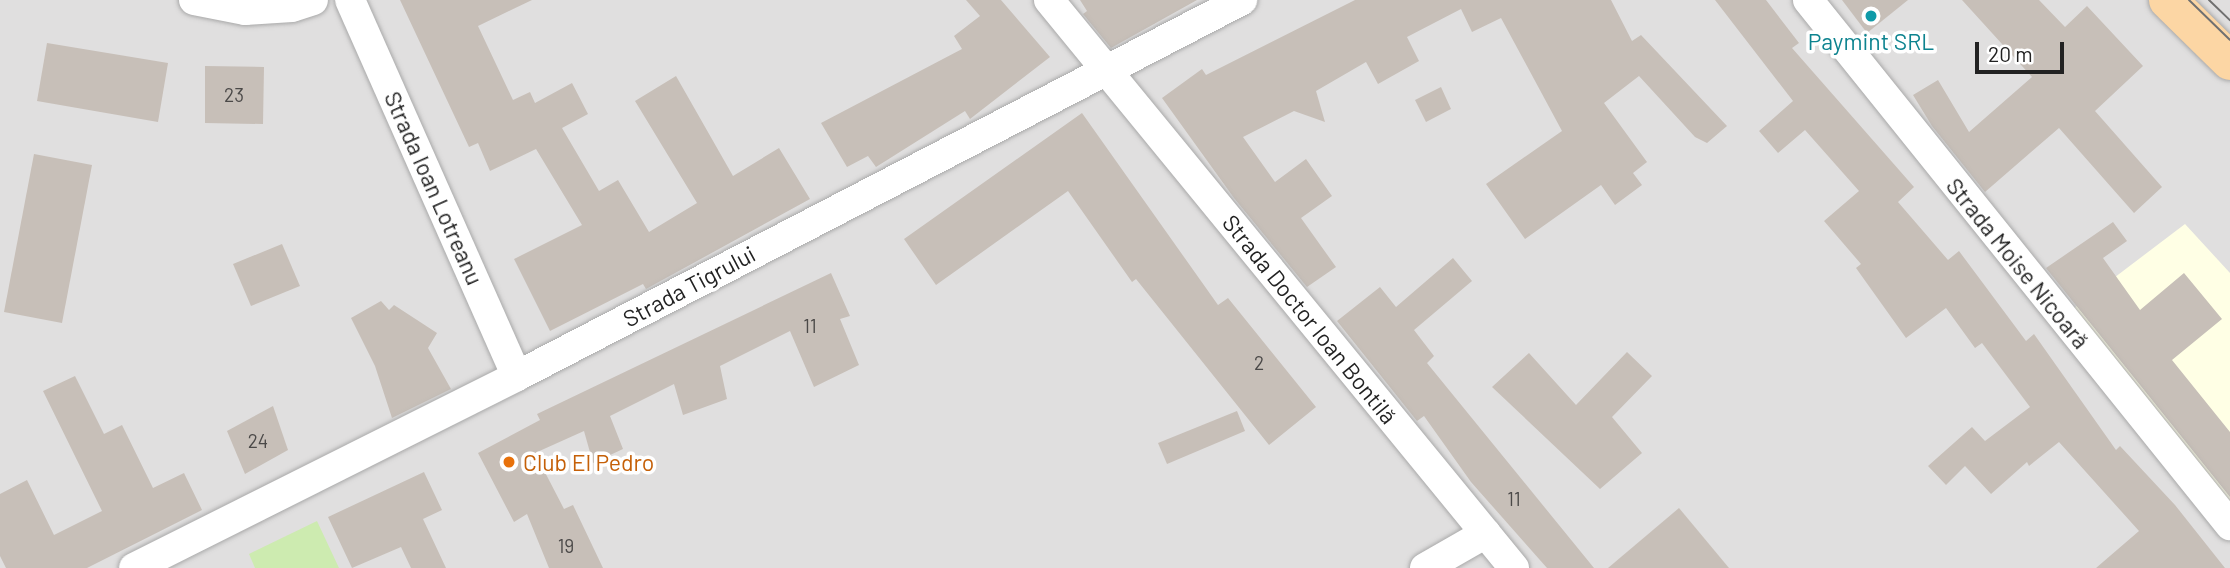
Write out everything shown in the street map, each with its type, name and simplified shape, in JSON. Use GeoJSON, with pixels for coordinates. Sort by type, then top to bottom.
{"type":"FeatureCollection","features":[{"type":"Feature","properties":{"kind":"main road"},"geometry":{"type":"LineString","coordinates":[[2168,0],[2230,61]]}},
{"type":"Feature","properties":{"kind":"street"},"geometry":{"type":"LineString","coordinates":[[194,0],[245,10],[313,0]]}},
{"type":"Feature","properties":{"kind":"street","name":"Strada Ioan Lotreanu"},"geometry":{"type":"LineString","coordinates":[[350,0],[517,376]]}},
{"type":"Feature","properties":{"kind":"street","name":"Strada Doctor Ioan Bontilă"},"geometry":{"type":"LineString","coordinates":[[1049,0],[1514,568]]}},
{"type":"Feature","properties":{"kind":"street","name":"Strada Tigrului"},"geometry":{"type":"LineString","coordinates":[[134,568],[517,376],[1242,0]]}},
{"type":"Feature","properties":{"kind":"street","name":"Strada Moise Nicoară"},"geometry":{"type":"LineString","coordinates":[[1808,0],[2230,525]]}},
{"type":"Feature","properties":{"kind":"street"},"geometry":{"type":"LineString","coordinates":[[1425,568],[1486,533]]}},
{"type":"Feature","properties":{"kind":"shaded area"},"geometry":{"type":"Polygon","coordinates":[[[0,0],[2230,0],[2230,568],[0,568],[0,0]]]}},
{"type":"Feature","properties":{"kind":"shaded area"},"geometry":{"type":"Polygon","coordinates":[[[2185,224],[2230,273],[2230,506],[2069,312],[2185,224]]]}},
{"type":"Feature","properties":{"kind":"green space"},"geometry":{"type":"Polygon","coordinates":[[[317,521],[339,568],[255,568],[249,554],[317,521]]]}},
{"type":"Feature","properties":{"kind":"building"},"geometry":{"type":"Polygon","coordinates":[[[400,0],[532,0],[478,26],[513,100],[530,92],[535,103],[572,83],[588,114],[562,128],[599,191],[618,180],[649,232],[697,203],[635,101],[676,76],[733,176],[779,148],[810,199],[646,289],[643,284],[550,331],[514,259],[582,225],[536,149],[490,171],[478,143],[469,147],[400,0]]]}},
{"type":"Feature","properties":{"kind":"building"},"geometry":{"type":"Polygon","coordinates":[[[966,0],[1001,0],[1050,57],[970,119],[965,111],[876,167],[868,156],[847,167],[821,123],[962,49],[954,36],[980,16],[966,0]]]}},
{"type":"Feature","properties":{"kind":"building"},"geometry":{"type":"Polygon","coordinates":[[[1080,0],[1197,0],[1111,48],[1083,14],[1087,11],[1080,0]]]}},
{"type":"Feature","properties":{"kind":"building"},"geometry":{"type":"Polygon","coordinates":[[[1355,0],[1611,0],[1632,41],[1641,35],[1727,126],[1707,143],[1695,137],[1639,76],[1604,103],[1647,162],[1633,173],[1642,185],[1615,205],[1601,185],[1525,239],[1486,184],[1562,131],[1501,18],[1472,32],[1461,9],[1407,37],[1419,61],[1378,84],[1366,62],[1316,91],[1325,122],[1294,111],[1243,137],[1275,182],[1306,159],[1332,196],[1301,218],[1336,267],[1307,287],[1234,198],[1162,98],[1202,69],[1206,75],[1355,0]]]}},
{"type":"Feature","properties":{"kind":"building"},"geometry":{"type":"Polygon","coordinates":[[[1715,0],[1766,0],[1799,43],[1792,48],[1914,187],[1898,202],[1948,260],[1959,251],[2026,341],[2034,334],[2116,450],[2120,446],[2175,505],[2225,568],[2096,568],[2139,531],[2059,442],[2029,466],[2027,462],[1991,494],[1965,466],[1946,485],[1928,466],[1972,427],[1985,441],[2030,407],[1982,343],[1975,348],[1946,308],[1906,338],[1856,268],[1861,264],[1824,221],[1859,191],[1805,130],[1778,153],[1759,131],[1793,101],[1715,0]]]}},
{"type":"Feature","properties":{"kind":"building","name":"Paymint SRL"},"geometry":{"type":"Polygon","coordinates":[[[1842,0],[1908,0],[1867,33],[1842,0]]]}},
{"type":"Feature","properties":{"kind":"building"},"geometry":{"type":"Polygon","coordinates":[[[1962,0],[2039,0],[2065,27],[2087,6],[2143,66],[2095,111],[2162,187],[2134,213],[2059,128],[1985,192],[1932,126],[1913,95],[1938,80],[1969,132],[2032,77],[1962,0]]]}},
{"type":"Feature","properties":{"kind":"building"},"geometry":{"type":"Polygon","coordinates":[[[47,43],[168,63],[158,122],[37,101],[47,43]]]}},
{"type":"Feature","properties":{"kind":"building"},"geometry":{"type":"Polygon","coordinates":[[[205,66],[264,67],[263,124],[205,123],[205,66]]]}},
{"type":"Feature","properties":{"kind":"building"},"geometry":{"type":"Polygon","coordinates":[[[1441,87],[1451,109],[1426,122],[1415,100],[1441,87]]]}},
{"type":"Feature","properties":{"kind":"building"},"geometry":{"type":"Polygon","coordinates":[[[1082,113],[1218,305],[1228,298],[1316,407],[1269,445],[1136,279],[1132,282],[1068,191],[936,285],[904,239],[1082,113]]]}},
{"type":"Feature","properties":{"kind":"building"},"geometry":{"type":"Polygon","coordinates":[[[34,154],[92,165],[62,323],[4,312],[34,154]]]}},
{"type":"Feature","properties":{"kind":"building"},"geometry":{"type":"Polygon","coordinates":[[[2113,222],[2127,241],[2103,258],[2140,310],[2184,273],[2222,319],[2172,360],[2230,432],[2230,497],[2046,268],[2113,222]]]}},
{"type":"Feature","properties":{"kind":"building"},"geometry":{"type":"Polygon","coordinates":[[[282,244],[300,286],[251,306],[233,264],[282,244]]]}},
{"type":"Feature","properties":{"kind":"building"},"geometry":{"type":"Polygon","coordinates":[[[1453,258],[1472,281],[1414,330],[1434,356],[1427,363],[1594,568],[1547,568],[1471,482],[1424,416],[1417,421],[1337,321],[1380,287],[1396,307],[1453,258]]]}},
{"type":"Feature","properties":{"kind":"building"},"geometry":{"type":"Polygon","coordinates":[[[831,273],[850,316],[840,319],[859,365],[814,387],[790,331],[720,366],[727,399],[683,415],[674,384],[610,416],[623,449],[593,463],[584,431],[535,453],[564,509],[573,505],[603,568],[549,568],[527,514],[514,522],[478,453],[540,420],[537,414],[831,273]]]}},
{"type":"Feature","properties":{"kind":"building"},"geometry":{"type":"Polygon","coordinates":[[[381,301],[389,310],[394,305],[437,333],[428,348],[451,389],[392,418],[375,366],[351,318],[381,301]]]}},
{"type":"Feature","properties":{"kind":"building"},"geometry":{"type":"Polygon","coordinates":[[[1627,352],[1652,376],[1612,417],[1642,453],[1600,489],[1492,387],[1529,353],[1576,405],[1627,352]]]}},
{"type":"Feature","properties":{"kind":"building"},"geometry":{"type":"Polygon","coordinates":[[[75,376],[104,434],[122,425],[153,488],[184,473],[202,510],[87,568],[6,568],[0,556],[0,494],[27,480],[54,535],[102,511],[43,391],[75,376]]]}},
{"type":"Feature","properties":{"kind":"building"},"geometry":{"type":"Polygon","coordinates":[[[273,406],[288,450],[245,474],[227,431],[273,406]]]}},
{"type":"Feature","properties":{"kind":"building"},"geometry":{"type":"Polygon","coordinates":[[[1237,411],[1245,431],[1167,464],[1158,443],[1237,411]]]}},
{"type":"Feature","properties":{"kind":"building"},"geometry":{"type":"Polygon","coordinates":[[[424,472],[442,510],[423,519],[446,568],[411,568],[401,547],[352,568],[328,517],[424,472]]]}},
{"type":"Feature","properties":{"kind":"building"},"geometry":{"type":"Polygon","coordinates":[[[1679,508],[1729,568],[1608,568],[1679,508]]]}},
{"type":"Feature","properties":{"kind":"tram line"},"geometry":{"type":"LineString","coordinates":[[2189,0],[2230,40]]}},
{"type":"Feature","properties":{"kind":"tram line"},"geometry":{"type":"LineString","coordinates":[[2209,0],[2230,20]]}},
{"type":"Feature","properties":{"kind":"place","name":"Paymint SRL"},"geometry":{"type":"Point","coordinates":[1871,16]}},
{"type":"Feature","properties":{"kind":"place","name":"Club El Pedro"},"geometry":{"type":"Point","coordinates":[509,462]}}]}
